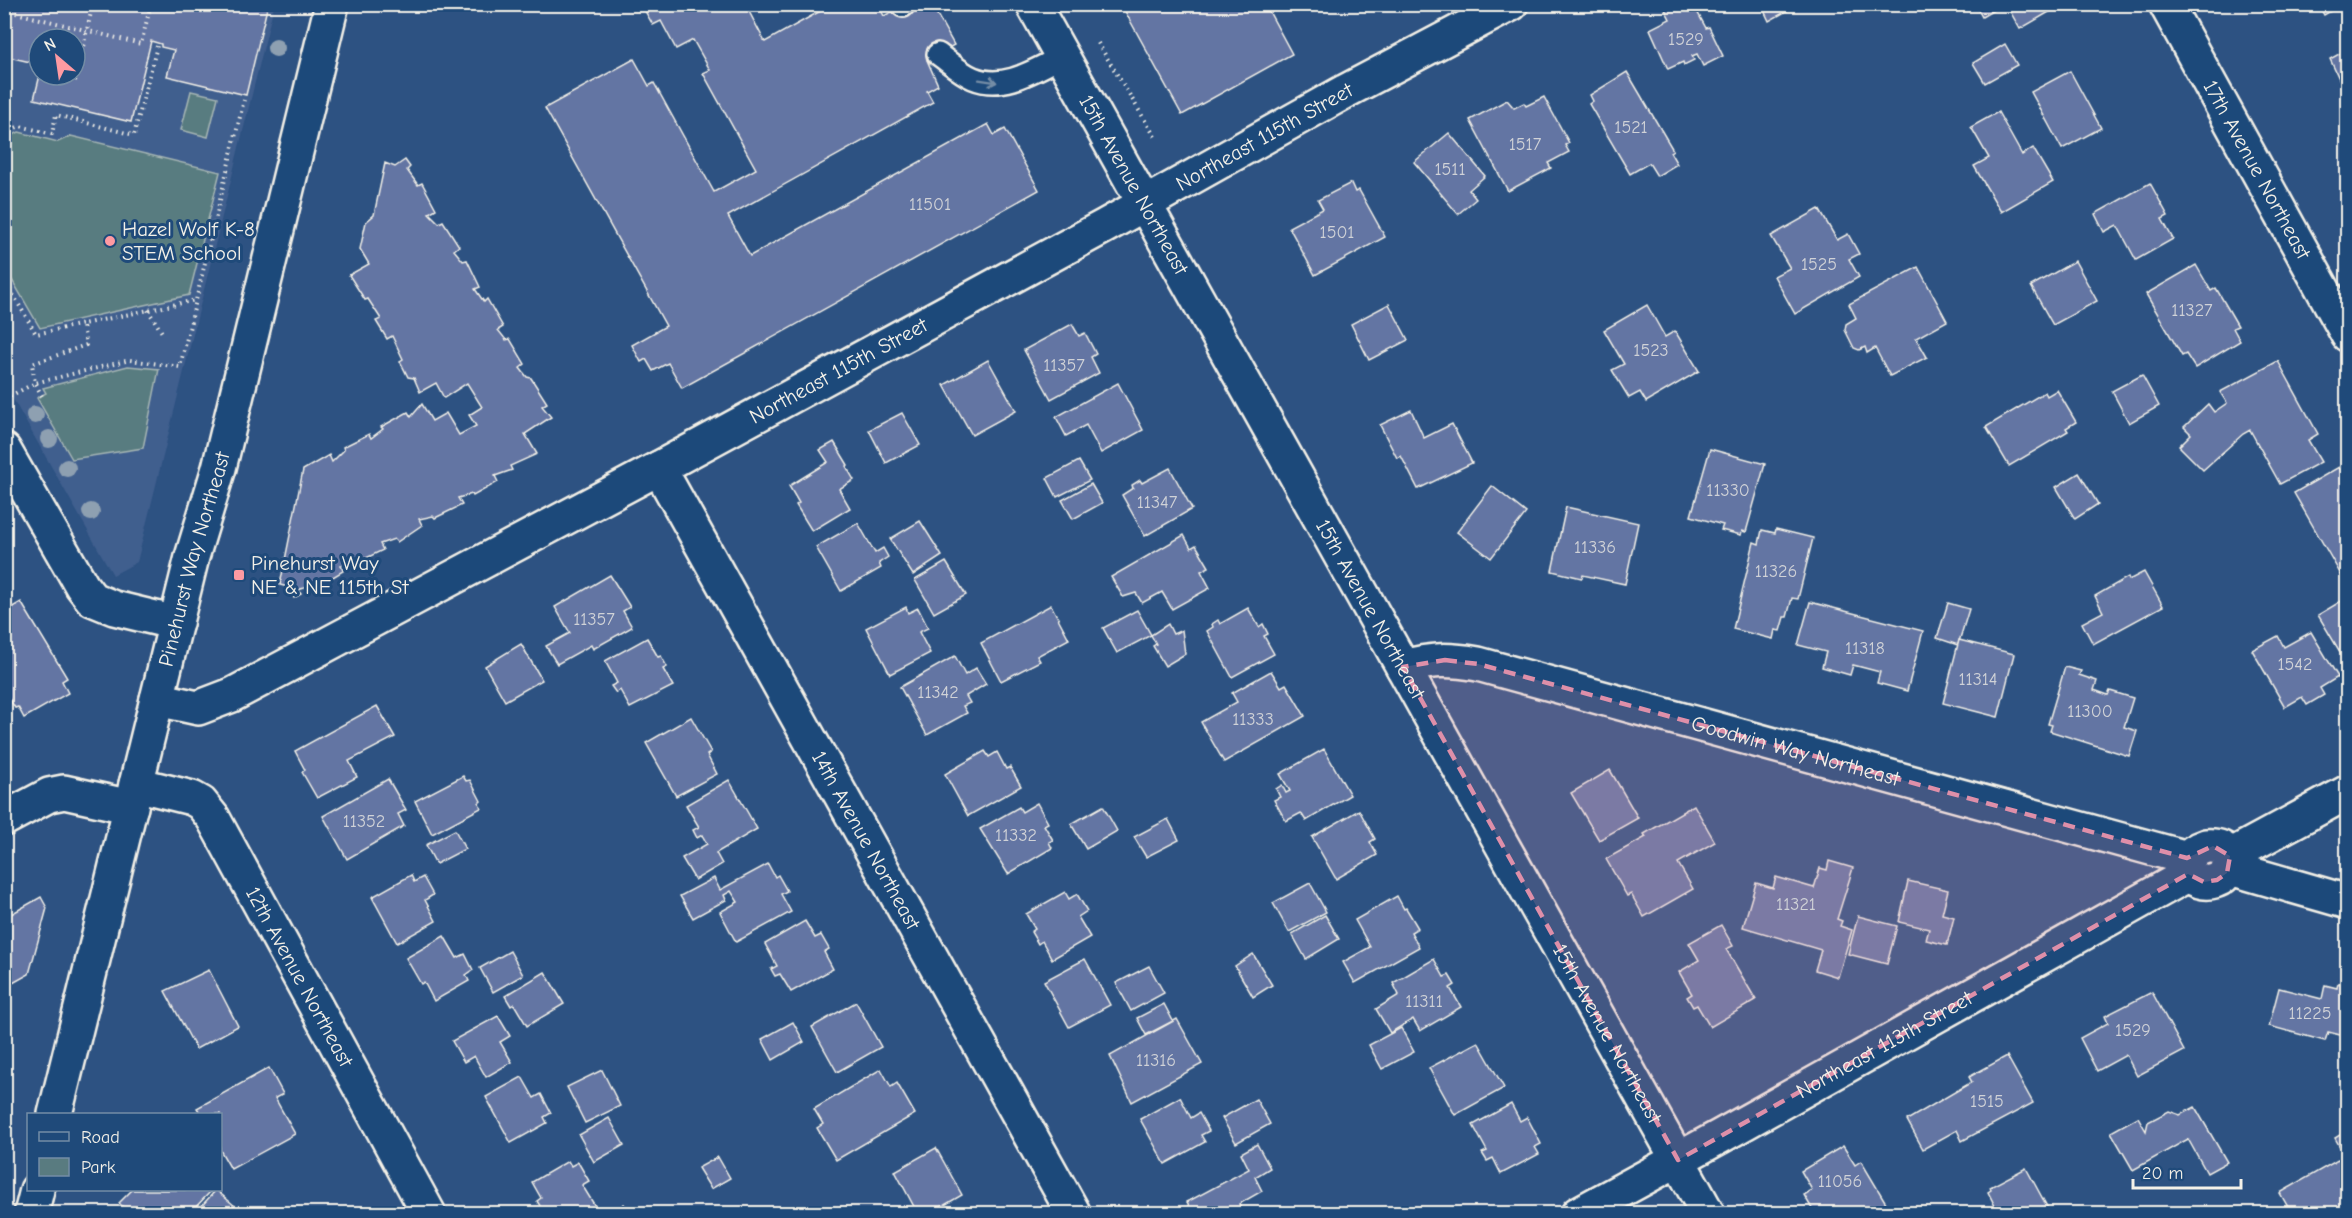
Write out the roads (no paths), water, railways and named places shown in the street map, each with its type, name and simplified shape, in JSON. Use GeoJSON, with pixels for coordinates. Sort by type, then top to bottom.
{"type":"FeatureCollection","features":[{"type":"Feature","properties":{"kind":"street","name":"Pinehurst Way Northeast"},"geometry":{"type":"LineString","coordinates":[[55,1113],[192,556],[219,468],[332,4]]}},
{"type":"Feature","properties":{"kind":"street","name":"15th Avenue Northeast"},"geometry":{"type":"LineString","coordinates":[[1033,4],[1708,1214]]}},
{"type":"Feature","properties":{"kind":"street","name":"Northeast 115th Street"},"geometry":{"type":"LineString","coordinates":[[157,699],[198,708],[224,699],[659,468],[1145,204],[1346,91],[1510,4]]}},
{"type":"Feature","properties":{"kind":"street","name":"17th Avenue Northeast"},"geometry":{"type":"LineString","coordinates":[[2166,4],[2348,335]]}},
{"type":"Feature","properties":{"kind":"street"},"geometry":{"type":"LineString","coordinates":[[4,450],[92,599],[114,609],[176,623]]}},
{"type":"Feature","properties":{"kind":"street","name":"14th Avenue Northeast"},"geometry":{"type":"LineString","coordinates":[[659,468],[1074,1214]]}},
{"type":"Feature","properties":{"kind":"street","name":"Goodwin Way Northeast"},"geometry":{"type":"LineString","coordinates":[[1403,668],[1428,660],[1478,664],[2188,866],[2198,881],[2211,882],[2222,877],[2230,862]]}},
{"type":"Feature","properties":{"kind":"street"},"geometry":{"type":"LineString","coordinates":[[4,819],[49,795],[64,792],[134,795]]}},
{"type":"Feature","properties":{"kind":"street"},"geometry":{"type":"LineString","coordinates":[[2230,862],[2348,792]]}},
{"type":"Feature","properties":{"kind":"street","name":"12th Avenue Northeast"},"geometry":{"type":"LineString","coordinates":[[134,795],[192,798],[201,803],[213,818],[429,1214]]}},
{"type":"Feature","properties":{"kind":"street"},"geometry":{"type":"LineString","coordinates":[[2230,862],[2348,902]]}},
{"type":"Feature","properties":{"kind":"street","name":"Northeast 113th Street"},"geometry":{"type":"LineString","coordinates":[[1578,1214],[1678,1160],[2188,866]]}},
{"type":"Feature","properties":{"kind":"street"},"geometry":{"type":"LineString","coordinates":[[31,1214],[37,1191]]}},
{"type":"Feature","properties":{"kind":"lane"},"geometry":{"type":"LineString","coordinates":[[938,54],[972,78],[994,84],[1024,75],[1063,56]]}},
{"type":"Feature","properties":{"kind":"place","name":"Hazel Wolf K-8 STEM School"},"geometry":{"type":"Point","coordinates":[110,241]}},
{"type":"Feature","properties":{"kind":"place","name":"Pinehurst Way NE & NE 115th St"},"geometry":{"type":"Point","coordinates":[239,575]}}]}
